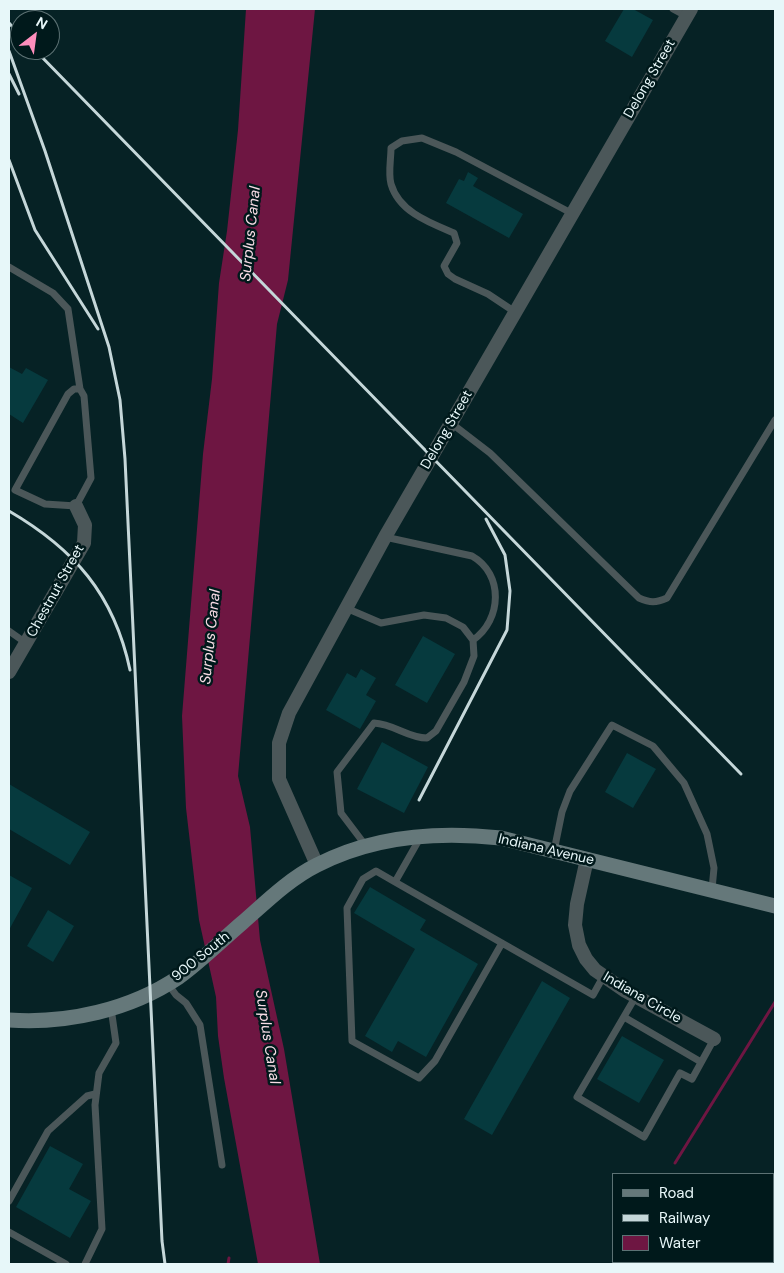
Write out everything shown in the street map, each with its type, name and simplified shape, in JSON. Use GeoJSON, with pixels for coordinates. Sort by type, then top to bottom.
{"type":"FeatureCollection","features":[{"type":"Feature","properties":{"kind":"street","name":"Delong Street"},"geometry":{"type":"LineString","coordinates":[[317,865],[279,779],[279,743],[289,713],[385,537],[688,12]]}},
{"type":"Feature","properties":{"kind":"street","name":"Chestnut Street"},"geometry":{"type":"LineString","coordinates":[[9,672],[84,542],[85,525],[76,506]]}},
{"type":"Feature","properties":{"kind":"street","name":"Indiana Avenue"},"geometry":{"type":"LineString","coordinates":[[317,865],[366,846],[406,836],[471,834],[502,838],[775,906]]}},
{"type":"Feature","properties":{"kind":"street","name":"Indiana Circle"},"geometry":{"type":"LineString","coordinates":[[587,859],[576,904],[575,925],[579,945],[586,959],[603,977],[714,1039]]}},
{"type":"Feature","properties":{"kind":"street","name":"900 South"},"geometry":{"type":"LineString","coordinates":[[9,1020],[53,1020],[111,1008],[168,984],[190,969],[290,882],[317,865]]}},
{"type":"Feature","properties":{"kind":"lane"},"geometry":{"type":"LineString","coordinates":[[673,9],[688,12]]}},
{"type":"Feature","properties":{"kind":"lane"},"geometry":{"type":"LineString","coordinates":[[515,312],[488,294],[448,274],[444,266],[457,243],[454,233],[412,214],[399,199],[390,183],[392,148],[402,141],[422,138],[456,152],[572,214]]}},
{"type":"Feature","properties":{"kind":"lane"},"geometry":{"type":"LineString","coordinates":[[9,267],[53,293],[62,300],[68,309],[80,389],[84,396],[87,414],[91,478],[76,506],[45,504],[12,488],[68,394],[74,389],[80,389]]}},
{"type":"Feature","properties":{"kind":"lane"},"geometry":{"type":"LineString","coordinates":[[451,422],[490,453],[640,598],[647,602],[658,602],[667,598],[775,420]]}},
{"type":"Feature","properties":{"kind":"lane"},"geometry":{"type":"LineString","coordinates":[[385,537],[472,556],[481,561],[490,571],[495,583],[495,601],[491,620],[484,633],[473,640]]}},
{"type":"Feature","properties":{"kind":"lane"},"geometry":{"type":"LineString","coordinates":[[346,607],[381,622],[424,615],[446,618],[463,627],[473,640],[474,656],[464,682],[436,731],[427,738],[416,738],[388,724],[374,723],[338,772],[341,813],[366,846]]}},
{"type":"Feature","properties":{"kind":"lane"},"geometry":{"type":"LineString","coordinates":[[9,631],[26,644]]}},
{"type":"Feature","properties":{"kind":"lane"},"geometry":{"type":"LineString","coordinates":[[554,851],[562,812],[570,791],[612,725],[653,746],[684,783],[707,834],[714,868],[712,889]]}},
{"type":"Feature","properties":{"kind":"lane"},"geometry":{"type":"LineString","coordinates":[[395,882],[421,835]]}},
{"type":"Feature","properties":{"kind":"lane"},"geometry":{"type":"LineString","coordinates":[[502,942],[435,1061],[419,1078],[352,1041],[347,908],[363,879],[376,871],[502,942],[593,995],[603,977]]}},
{"type":"Feature","properties":{"kind":"lane"},"geometry":{"type":"LineString","coordinates":[[168,984],[176,995],[186,1003],[200,1025],[222,1165]]}},
{"type":"Feature","properties":{"kind":"lane"},"geometry":{"type":"LineString","coordinates":[[636,996],[577,1098],[644,1137],[680,1073],[692,1079],[714,1039]]}},
{"type":"Feature","properties":{"kind":"lane"},"geometry":{"type":"LineString","coordinates":[[87,1263],[102,1229],[103,1221],[95,1094],[99,1074],[116,1043],[111,1008]]}},
{"type":"Feature","properties":{"kind":"lane"},"geometry":{"type":"LineString","coordinates":[[624,1017],[701,1062]]}},
{"type":"Feature","properties":{"kind":"lane"},"geometry":{"type":"LineString","coordinates":[[9,1201],[48,1131],[87,1096],[95,1094]]}},
{"type":"Feature","properties":{"kind":"lane"},"geometry":{"type":"LineString","coordinates":[[9,1232],[66,1264]]}},
{"type":"Feature","properties":{"kind":"water","name":"Surplus Canal"},"geometry":{"type":"Polygon","coordinates":[[[246,9],[315,9],[288,280],[277,324],[238,776],[250,827],[260,940],[284,1049],[320,1264],[258,1264],[224,1078],[218,1036],[216,997],[199,920],[186,808],[182,716],[219,283],[227,231],[238,130],[246,9]]]}},
{"type":"Feature","properties":{"kind":"building"},"geometry":{"type":"Polygon","coordinates":[[[624,9],[633,9],[653,20],[632,57],[605,41],[624,9]]]}},
{"type":"Feature","properties":{"kind":"building"},"geometry":{"type":"Polygon","coordinates":[[[468,172],[478,178],[473,186],[523,214],[509,238],[446,203],[459,179],[464,181],[468,172]]]}},
{"type":"Feature","properties":{"kind":"building"},"geometry":{"type":"Polygon","coordinates":[[[9,367],[22,374],[26,368],[48,380],[23,423],[9,414],[9,367]]]}},
{"type":"Feature","properties":{"kind":"building"},"geometry":{"type":"Polygon","coordinates":[[[423,636],[455,654],[427,703],[395,685],[423,636]]]}},
{"type":"Feature","properties":{"kind":"building"},"geometry":{"type":"Polygon","coordinates":[[[361,669],[376,678],[366,695],[376,701],[360,729],[326,710],[347,673],[356,678],[361,669]]]}},
{"type":"Feature","properties":{"kind":"building"},"geometry":{"type":"Polygon","coordinates":[[[382,742],[428,767],[404,813],[357,789],[382,742]]]}},
{"type":"Feature","properties":{"kind":"building"},"geometry":{"type":"Polygon","coordinates":[[[627,753],[656,769],[633,808],[605,792],[627,753]]]}},
{"type":"Feature","properties":{"kind":"building"},"geometry":{"type":"Polygon","coordinates":[[[9,784],[90,832],[70,865],[9,829],[9,784]]]}},
{"type":"Feature","properties":{"kind":"building"},"geometry":{"type":"Polygon","coordinates":[[[9,875],[32,888],[9,930],[9,875]]]}},
{"type":"Feature","properties":{"kind":"building"},"geometry":{"type":"Polygon","coordinates":[[[370,887],[426,920],[420,930],[478,964],[426,1057],[398,1041],[392,1052],[365,1036],[415,949],[354,913],[370,887]]]}},
{"type":"Feature","properties":{"kind":"building"},"geometry":{"type":"Polygon","coordinates":[[[48,910],[74,926],[53,962],[27,946],[48,910]]]}},
{"type":"Feature","properties":{"kind":"building"},"geometry":{"type":"Polygon","coordinates":[[[542,981],[570,998],[492,1135],[464,1119],[542,981]]]}},
{"type":"Feature","properties":{"kind":"building"},"geometry":{"type":"Polygon","coordinates":[[[622,1036],[664,1060],[639,1103],[597,1079],[622,1036]]]}},
{"type":"Feature","properties":{"kind":"building"},"geometry":{"type":"Polygon","coordinates":[[[50,1146],[83,1164],[69,1189],[91,1201],[70,1238],[16,1207],[50,1146]]]}},
{"type":"Feature","properties":{"kind":"waterway"},"geometry":{"type":"LineString","coordinates":[[675,1163],[775,1002]]}},
{"type":"Feature","properties":{"kind":"waterway"},"geometry":{"type":"LineString","coordinates":[[228,1264],[229,1258]]}},
{"type":"Feature","properties":{"kind":"railway"},"geometry":{"type":"LineString","coordinates":[[9,51],[45,151],[109,347],[120,400],[125,459],[162,1241],[165,1264]]}},
{"type":"Feature","properties":{"kind":"railway"},"geometry":{"type":"LineString","coordinates":[[45,60],[741,774]]}},
{"type":"Feature","properties":{"kind":"railway"},"geometry":{"type":"LineString","coordinates":[[9,74],[19,94]]}},
{"type":"Feature","properties":{"kind":"railway"},"geometry":{"type":"LineString","coordinates":[[9,160],[35,230],[98,329]]}},
{"type":"Feature","properties":{"kind":"railway"},"geometry":{"type":"LineString","coordinates":[[9,511],[53,541],[88,576],[102,596],[113,618],[123,643],[130,670]]}},
{"type":"Feature","properties":{"kind":"railway"},"geometry":{"type":"LineString","coordinates":[[419,800],[507,630],[510,591],[505,555],[486,519]]}}]}
